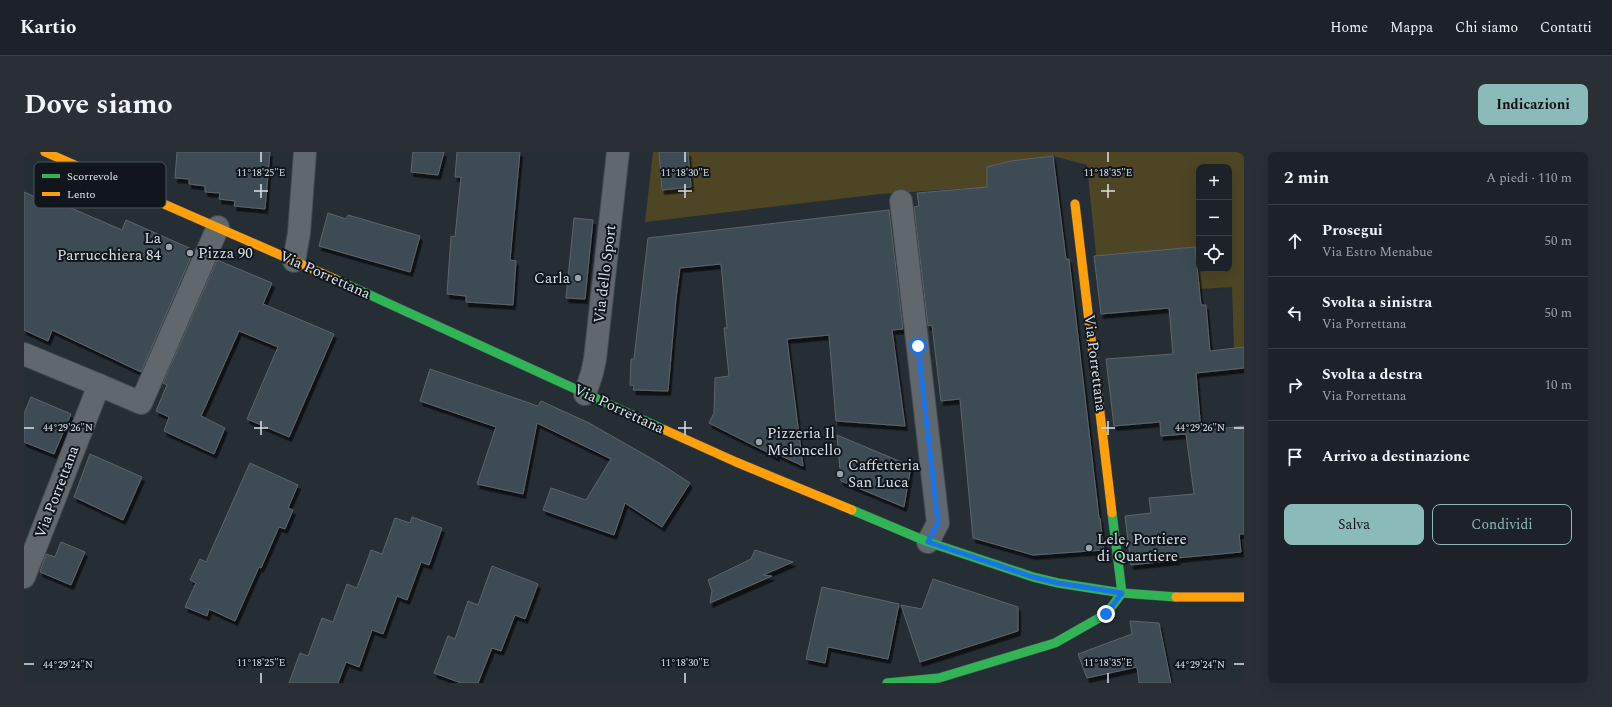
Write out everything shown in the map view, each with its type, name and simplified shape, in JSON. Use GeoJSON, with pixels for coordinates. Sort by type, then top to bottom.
{"type":"FeatureCollection","features":[{"type":"Feature","properties":{"kind":"main road","name":"Via Porrettana"},"geometry":{"type":"LineString","coordinates":[[45,152],[68,162]]}},
{"type":"Feature","properties":{"kind":"main road","name":"Via Porrettana"},"geometry":{"type":"LineString","coordinates":[[1075,204],[1122,593]]}},
{"type":"Feature","properties":{"kind":"main road","name":"Via Porrettana"},"geometry":{"type":"LineString","coordinates":[[166,205],[294,261],[736,462],[928,542],[1033,577],[1058,583],[1122,593],[1188,598],[1244,597]]}},
{"type":"Feature","properties":{"kind":"main road"},"geometry":{"type":"LineString","coordinates":[[887,683],[939,678],[1055,643],[1106,614],[1122,593]]}},
{"type":"Feature","properties":{"kind":"street"},"geometry":{"type":"LineString","coordinates":[[294,261],[299,233],[305,152]]}},
{"type":"Feature","properties":{"kind":"street","name":"Via dello Sport"},"geometry":{"type":"LineString","coordinates":[[585,394],[595,359],[618,152]]}},
{"type":"Feature","properties":{"kind":"street"},"geometry":{"type":"LineString","coordinates":[[901,201],[938,523],[928,542]]}},
{"type":"Feature","properties":{"kind":"street"},"geometry":{"type":"LineString","coordinates":[[24,354],[141,403],[218,228]]}},
{"type":"Feature","properties":{"kind":"street","name":"Via Porrettana"},"geometry":{"type":"LineString","coordinates":[[24,577],[99,385]]}},
{"type":"Feature","properties":{"kind":"shaded area"},"geometry":{"type":"Polygon","coordinates":[[[653,152],[1244,152],[1244,347],[1234,348],[1232,287],[1199,289],[1169,308],[1102,314],[1087,165],[1053,156],[1011,161],[987,167],[987,187],[880,194],[645,222],[653,152]]]}},
{"type":"Feature","properties":{"kind":"building"},"geometry":{"type":"Polygon","coordinates":[[[177,152],[270,152],[265,209],[234,206],[235,201],[219,199],[220,193],[205,192],[205,186],[189,184],[189,179],[175,178],[177,152]]]}},
{"type":"Feature","properties":{"kind":"building"},"geometry":{"type":"Polygon","coordinates":[[[413,152],[444,152],[438,175],[411,172],[413,152]]]}},
{"type":"Feature","properties":{"kind":"building"},"geometry":{"type":"Polygon","coordinates":[[[457,152],[520,152],[510,260],[516,261],[513,305],[466,302],[466,296],[447,294],[451,236],[455,237],[461,177],[455,177],[457,152]]]}},
{"type":"Feature","properties":{"kind":"building"},"geometry":{"type":"Polygon","coordinates":[[[659,152],[688,152],[691,187],[662,190],[659,152]]]}},
{"type":"Feature","properties":{"kind":"building"},"geometry":{"type":"Polygon","coordinates":[[[1053,156],[1066,259],[1069,259],[1104,550],[1033,555],[973,538],[960,399],[941,401],[932,325],[928,326],[914,207],[919,206],[917,193],[987,187],[987,167],[1011,161],[1053,156]]]}},
{"type":"Feature","properties":{"kind":"building"},"geometry":{"type":"Polygon","coordinates":[[[24,192],[34,196],[34,208],[71,208],[122,230],[126,220],[194,250],[141,372],[52,330],[48,341],[24,330],[24,192]]]}},
{"type":"Feature","properties":{"kind":"building"},"geometry":{"type":"Polygon","coordinates":[[[889,210],[903,329],[892,330],[905,426],[836,421],[829,335],[787,339],[803,466],[777,454],[777,457],[709,423],[714,413],[715,378],[729,376],[724,328],[727,328],[721,264],[680,268],[668,391],[633,390],[634,386],[630,385],[631,359],[634,359],[648,238],[889,210]]]}},
{"type":"Feature","properties":{"kind":"building"},"geometry":{"type":"Polygon","coordinates":[[[328,213],[346,219],[348,215],[420,236],[410,272],[319,246],[328,213]]]}},
{"type":"Feature","properties":{"kind":"building","name":"Carla"},"geometry":{"type":"Polygon","coordinates":[[[574,218],[593,220],[585,299],[566,298],[574,218]]]}},
{"type":"Feature","properties":{"kind":"building"},"geometry":{"type":"Polygon","coordinates":[[[1195,247],[1196,272],[1198,272],[1201,305],[1206,305],[1210,351],[1244,347],[1244,368],[1196,373],[1201,431],[1244,426],[1244,534],[1239,534],[1241,552],[1177,558],[1178,560],[1131,565],[1125,516],[1151,513],[1149,498],[1194,494],[1186,434],[1161,436],[1160,422],[1114,426],[1106,359],[1173,354],[1169,308],[1101,314],[1094,256],[1195,247]]]}},
{"type":"Feature","properties":{"kind":"building"},"geometry":{"type":"Polygon","coordinates":[[[217,260],[272,283],[263,304],[334,334],[289,437],[247,419],[278,347],[239,331],[201,416],[225,428],[214,454],[164,431],[169,417],[156,411],[167,385],[163,383],[217,260]]]}},
{"type":"Feature","properties":{"kind":"building"},"geometry":{"type":"Polygon","coordinates":[[[430,369],[538,406],[541,401],[589,423],[661,464],[690,483],[662,527],[625,503],[614,535],[543,510],[551,488],[586,500],[611,459],[537,423],[523,494],[477,484],[496,427],[420,401],[430,369]]]}},
{"type":"Feature","properties":{"kind":"building"},"geometry":{"type":"Polygon","coordinates":[[[31,397],[71,414],[54,454],[24,442],[24,414],[31,397]]]}},
{"type":"Feature","properties":{"kind":"building"},"geometry":{"type":"Polygon","coordinates":[[[837,435],[911,466],[904,507],[841,481],[837,435]]]}},
{"type":"Feature","properties":{"kind":"building"},"geometry":{"type":"Polygon","coordinates":[[[90,454],[142,477],[123,520],[74,497],[90,454]]]}},
{"type":"Feature","properties":{"kind":"building"},"geometry":{"type":"Polygon","coordinates":[[[250,463],[298,485],[288,508],[293,510],[285,529],[279,527],[235,621],[209,609],[207,616],[185,607],[196,583],[190,580],[200,559],[206,562],[250,463]]]}},
{"type":"Feature","properties":{"kind":"building"},"geometry":{"type":"Polygon","coordinates":[[[412,517],[442,528],[429,565],[421,562],[407,600],[397,596],[383,634],[372,630],[359,667],[346,662],[338,683],[289,683],[300,653],[308,656],[322,618],[333,622],[347,584],[357,588],[371,550],[382,554],[395,518],[410,523],[412,517]]]}},
{"type":"Feature","properties":{"kind":"building"},"geometry":{"type":"Polygon","coordinates":[[[61,542],[85,552],[71,585],[40,572],[46,554],[55,557],[61,542]]]}},
{"type":"Feature","properties":{"kind":"building"},"geometry":{"type":"Polygon","coordinates":[[[755,550],[793,562],[763,575],[772,576],[710,603],[712,591],[708,580],[751,559],[755,550]]]}},
{"type":"Feature","properties":{"kind":"building"},"geometry":{"type":"Polygon","coordinates":[[[492,566],[538,584],[525,619],[515,615],[501,651],[492,648],[478,683],[461,683],[434,673],[448,636],[455,639],[468,601],[478,605],[492,566]]]}},
{"type":"Feature","properties":{"kind":"building"},"geometry":{"type":"Polygon","coordinates":[[[933,579],[1018,607],[1018,631],[920,662],[901,605],[922,609],[933,579]]]}},
{"type":"Feature","properties":{"kind":"building"},"geometry":{"type":"Polygon","coordinates":[[[822,587],[899,604],[888,659],[828,647],[825,663],[806,659],[822,587]]]}},
{"type":"Feature","properties":{"kind":"building"},"geometry":{"type":"Polygon","coordinates":[[[1130,621],[1159,623],[1171,683],[1139,683],[1137,667],[1087,678],[1078,654],[1132,634],[1130,621]]]}},
{"type":"Feature","properties":{"kind":"traffic: fast"},"geometry":{"type":"LineString","coordinates":[[335,279],[665,430]]}},
{"type":"Feature","properties":{"kind":"traffic: fast"},"geometry":{"type":"LineString","coordinates":[[852,510],[928,542],[1033,577],[1058,583],[1122,593],[1176,597]]}},
{"type":"Feature","properties":{"kind":"traffic: fast"},"geometry":{"type":"LineString","coordinates":[[887,683],[939,678],[1055,643],[1106,614],[1122,593],[1112,513]]}},
{"type":"Feature","properties":{"kind":"traffic: slow"},"geometry":{"type":"LineString","coordinates":[[45,152],[68,162]]}},
{"type":"Feature","properties":{"kind":"traffic: slow"},"geometry":{"type":"LineString","coordinates":[[1075,204],[1112,513]]}},
{"type":"Feature","properties":{"kind":"traffic: slow"},"geometry":{"type":"LineString","coordinates":[[166,205],[335,279]]}},
{"type":"Feature","properties":{"kind":"traffic: slow"},"geometry":{"type":"LineString","coordinates":[[665,430],[736,462],[852,510]]}},
{"type":"Feature","properties":{"kind":"traffic: slow"},"geometry":{"type":"LineString","coordinates":[[1176,597],[1244,597]]}},
{"type":"Feature","properties":{"kind":"place","name":"La Parrucchiera 84"},"geometry":{"type":"Point","coordinates":[169,247]}},
{"type":"Feature","properties":{"kind":"place","name":"Pizza 90"},"geometry":{"type":"Point","coordinates":[190,253]}},
{"type":"Feature","properties":{"kind":"place","name":"Carla"},"geometry":{"type":"Point","coordinates":[578,278]}},
{"type":"Feature","properties":{"kind":"place","name":"Pizzeria Il Meloncello"},"geometry":{"type":"Point","coordinates":[759,442]}},
{"type":"Feature","properties":{"kind":"place","name":"Caffetteria San Luca"},"geometry":{"type":"Point","coordinates":[840,474]}},
{"type":"Feature","properties":{"kind":"place","name":"Lele, Portiere di Quartiere"},"geometry":{"type":"Point","coordinates":[1089,548]}},
{"type":"Feature","properties":{"kind":"route"},"geometry":{"type":"LineString","coordinates":[[918,346],[938,523],[928,542],[1033,577],[1058,583],[1122,593],[1106,614]]}}]}
